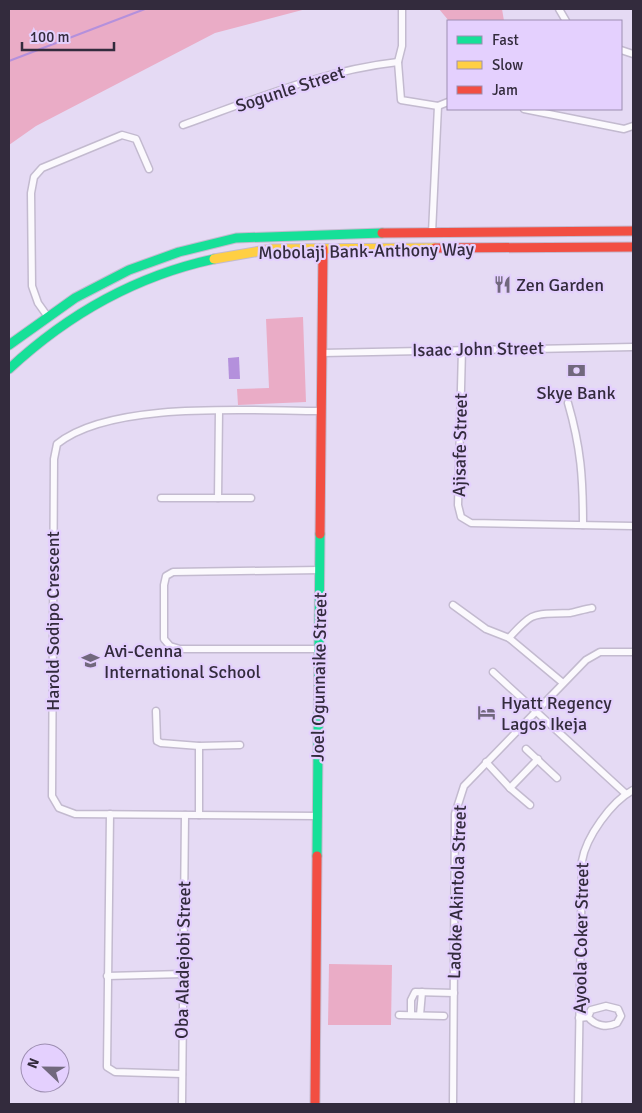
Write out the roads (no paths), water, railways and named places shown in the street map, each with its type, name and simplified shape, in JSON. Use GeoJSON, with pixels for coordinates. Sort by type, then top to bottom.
{"type":"FeatureCollection","features":[{"type":"Feature","properties":{"kind":"main road","name":"Mobolaji Bank-Anthony Way"},"geometry":{"type":"LineString","coordinates":[[9,345],[92,288],[129,270],[179,252],[221,241],[281,235],[633,231]]}},
{"type":"Feature","properties":{"kind":"main road","name":"Mobolaji Bank-Anthony Way"},"geometry":{"type":"LineString","coordinates":[[9,369],[37,343],[77,316],[109,298],[168,272],[208,260],[272,249],[633,247]]}},
{"type":"Feature","properties":{"kind":"main road","name":"Joel Ogunnaike Street"},"geometry":{"type":"LineString","coordinates":[[315,1104],[323,249]]}},
{"type":"Feature","properties":{"kind":"street"},"geometry":{"type":"LineString","coordinates":[[402,9],[402,46],[398,62],[401,100],[438,106],[447,102]]}},
{"type":"Feature","properties":{"kind":"street"},"geometry":{"type":"LineString","coordinates":[[559,9],[565,20]]}},
{"type":"Feature","properties":{"kind":"street","name":"Sogunle Street"},"geometry":{"type":"LineString","coordinates":[[183,125],[283,88],[365,66],[398,62]]}},
{"type":"Feature","properties":{"kind":"street"},"geometry":{"type":"LineString","coordinates":[[432,233],[438,106]]}},
{"type":"Feature","properties":{"kind":"street"},"geometry":{"type":"LineString","coordinates":[[529,110],[624,129],[633,126]]}},
{"type":"Feature","properties":{"kind":"street"},"geometry":{"type":"LineString","coordinates":[[48,317],[38,303],[32,286],[31,193],[34,177],[42,168],[122,135],[136,139],[149,169]]}},
{"type":"Feature","properties":{"kind":"street","name":"Isaac John Street"},"geometry":{"type":"LineString","coordinates":[[322,353],[633,347]]}},
{"type":"Feature","properties":{"kind":"street","name":"Ajisafe Street"},"geometry":{"type":"LineString","coordinates":[[462,349],[458,505],[461,518],[471,523],[633,526]]}},
{"type":"Feature","properties":{"kind":"street"},"geometry":{"type":"LineString","coordinates":[[568,403],[578,438],[582,465],[583,525]]}},
{"type":"Feature","properties":{"kind":"street"},"geometry":{"type":"LineString","coordinates":[[218,498],[219,411]]}},
{"type":"Feature","properties":{"kind":"street","name":"Harold Sodipo Crescent"},"geometry":{"type":"LineString","coordinates":[[318,816],[75,814],[59,808],[52,796],[54,459],[57,444],[71,433],[120,418],[145,414],[219,411],[321,411]]}},
{"type":"Feature","properties":{"kind":"street"},"geometry":{"type":"LineString","coordinates":[[161,498],[251,498]]}},
{"type":"Feature","properties":{"kind":"street"},"geometry":{"type":"LineString","coordinates":[[319,650],[180,649],[170,646],[164,640],[164,585],[166,576],[173,572],[320,570]]}},
{"type":"Feature","properties":{"kind":"street"},"geometry":{"type":"LineString","coordinates":[[453,605],[486,629],[509,638],[563,683]]}},
{"type":"Feature","properties":{"kind":"street"},"geometry":{"type":"LineString","coordinates":[[509,638],[535,614],[576,612],[592,608]]}},
{"type":"Feature","properties":{"kind":"street","name":"Ladoke Akintola Street"},"geometry":{"type":"LineString","coordinates":[[453,1104],[455,814],[464,786],[534,711],[593,655],[600,652],[633,652]]}},
{"type":"Feature","properties":{"kind":"street"},"geometry":{"type":"LineString","coordinates":[[493,672],[626,794]]}},
{"type":"Feature","properties":{"kind":"street"},"geometry":{"type":"LineString","coordinates":[[156,711],[157,741],[168,744],[199,746],[240,744]]}},
{"type":"Feature","properties":{"kind":"street"},"geometry":{"type":"LineString","coordinates":[[199,746],[199,815]]}},
{"type":"Feature","properties":{"kind":"street"},"geometry":{"type":"LineString","coordinates":[[526,749],[556,778]]}},
{"type":"Feature","properties":{"kind":"street"},"geometry":{"type":"LineString","coordinates":[[510,788],[538,759]]}},
{"type":"Feature","properties":{"kind":"street"},"geometry":{"type":"LineString","coordinates":[[486,762],[510,788],[530,805]]}},
{"type":"Feature","properties":{"kind":"street","name":"Ayoola Coker Street"},"geometry":{"type":"LineString","coordinates":[[578,1104],[579,944],[584,850],[603,819],[626,794],[633,790]]}},
{"type":"Feature","properties":{"kind":"street"},"geometry":{"type":"LineString","coordinates":[[110,814],[107,1067],[115,1072],[182,1074]]}},
{"type":"Feature","properties":{"kind":"street","name":"Oba Aladejobi Street"},"geometry":{"type":"LineString","coordinates":[[182,1104],[185,815]]}},
{"type":"Feature","properties":{"kind":"street"},"geometry":{"type":"LineString","coordinates":[[107,976],[183,974]]}},
{"type":"Feature","properties":{"kind":"street"},"geometry":{"type":"LineString","coordinates":[[411,1015],[412,995],[415,992],[454,993]]}},
{"type":"Feature","properties":{"kind":"street"},"geometry":{"type":"LineString","coordinates":[[420,1015],[422,992]]}},
{"type":"Feature","properties":{"kind":"street"},"geometry":{"type":"LineString","coordinates":[[606,1006],[618,1009],[620,1016],[617,1023],[612,1025],[594,1023],[588,1017],[591,1010],[606,1006]]}},
{"type":"Feature","properties":{"kind":"street"},"geometry":{"type":"LineString","coordinates":[[398,1015],[444,1016]]}},
{"type":"Feature","properties":{"kind":"street"},"geometry":{"type":"LineString","coordinates":[[579,1018],[588,1017]]}},
{"type":"Feature","properties":{"kind":"waterway"},"geometry":{"type":"LineString","coordinates":[[9,61],[145,9]]}},
{"type":"Feature","properties":{"kind":"place","name":"Zen Garden"},"geometry":{"type":"Point","coordinates":[502,285]}},
{"type":"Feature","properties":{"kind":"place","name":"Skye Bank"},"geometry":{"type":"Point","coordinates":[576,370]}},
{"type":"Feature","properties":{"kind":"place","name":"Avi-Cenna International School"},"geometry":{"type":"Point","coordinates":[90,661]}},
{"type":"Feature","properties":{"kind":"place","name":"Hyatt Regency Lagos Ikeja"},"geometry":{"type":"Point","coordinates":[487,713]}}]}
